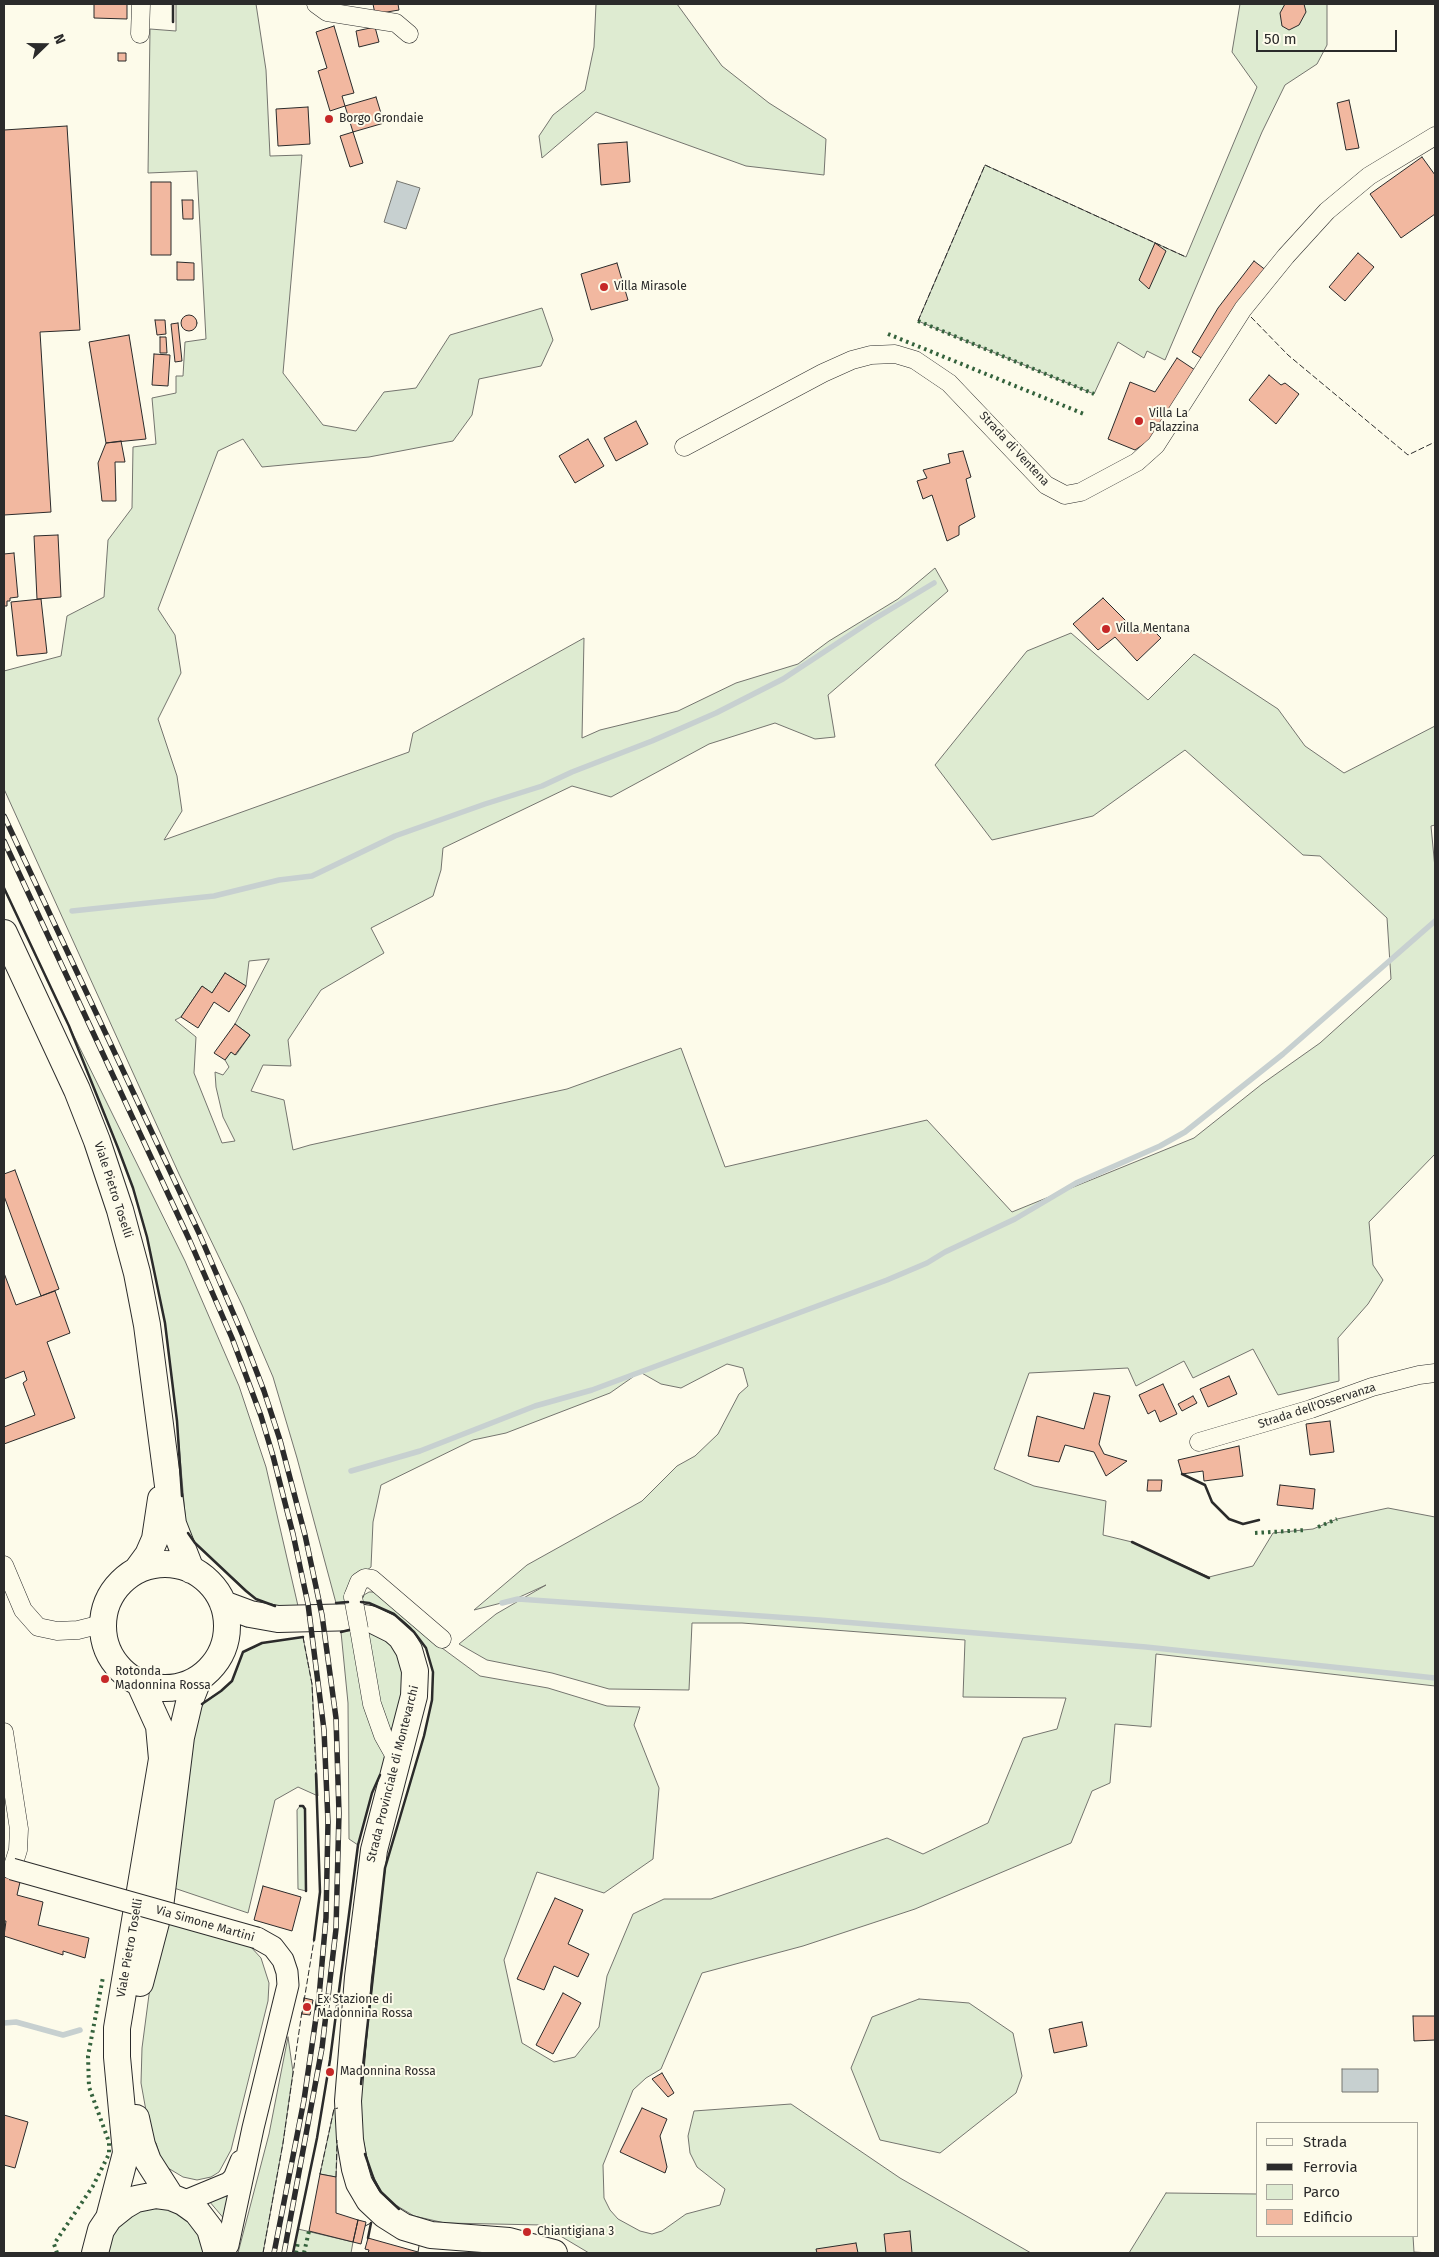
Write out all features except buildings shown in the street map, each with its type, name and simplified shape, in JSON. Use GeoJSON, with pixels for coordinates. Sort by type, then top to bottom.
{"type":"FeatureCollection","features":[{"type":"Feature","properties":{"kind":"main road","name":"Viale Pietro Toselli"},"geometry":{"type":"LineString","coordinates":[[4,933],[77,1090],[118,1201],[135,1265],[144,1309],[173,1524],[191,1570]]}},
{"type":"Feature","properties":{"kind":"main road","name":"Viale Pietro Toselli"},"geometry":{"type":"LineString","coordinates":[[137,1570],[152,1546],[157,1531],[165,1464]]}},
{"type":"Feature","properties":{"kind":"main road","name":"Viale Pietro Toselli"},"geometry":{"type":"LineString","coordinates":[[166,1564],[191,1570],[206,1580],[223,1604],[228,1624],[226,1643],[215,1666],[198,1680],[172,1687],[150,1686],[139,1682],[128,1674],[112,1656],[106,1645],[102,1624],[105,1607],[114,1589],[137,1570],[147,1566],[166,1564]]}},
{"type":"Feature","properties":{"kind":"main road","name":"Strada Provinciale di Montevarchi"},"geometry":{"type":"LineString","coordinates":[[223,1604],[250,1614],[278,1619],[364,1618],[383,1623],[401,1638],[411,1656],[416,1679],[414,1696],[374,1850],[358,1976],[348,2112],[351,2149],[357,2176],[362,2189],[374,2206],[391,2220],[404,2227],[431,2235],[509,2241],[554,2253]]}},
{"type":"Feature","properties":{"kind":"main road","name":"Strada Provinciale di Montevarchi"},"geometry":{"type":"LineString","coordinates":[[226,1643],[252,1629],[278,1619]]}},
{"type":"Feature","properties":{"kind":"main road","name":"Viale Pietro Toselli"},"geometry":{"type":"LineString","coordinates":[[198,1680],[189,1703],[181,1737],[160,1907],[140,1981],[131,2043],[132,2090],[142,2145],[151,2166],[177,2199],[197,2212],[210,2228],[217,2253]]}},
{"type":"Feature","properties":{"kind":"main road","name":"Viale Pietro Toselli"},"geometry":{"type":"LineString","coordinates":[[95,2253],[101,2230],[109,2218],[125,2165],[126,2153],[117,2057],[117,2028],[162,1759],[159,1726],[139,1682]]}},
{"type":"Feature","properties":{"kind":"main road","name":"Viale Pietro Toselli"},"geometry":{"type":"LineString","coordinates":[[109,2218],[136,2199],[156,2196],[177,2199]]}},
{"type":"Feature","properties":{"kind":"street"},"geometry":{"type":"LineString","coordinates":[[140,34],[141,4]]}},
{"type":"Feature","properties":{"kind":"street"},"geometry":{"type":"LineString","coordinates":[[316,4],[327,12],[396,23],[409,34]]}},
{"type":"Feature","properties":{"kind":"street","name":"Strada di Ventena"},"geometry":{"type":"LineString","coordinates":[[684,447],[847,362],[871,354],[895,354],[915,360],[950,383],[1046,485],[1065,494],[1081,492],[1137,462],[1156,445],[1233,324],[1286,256],[1328,211],[1369,176],[1435,136]]}},
{"type":"Feature","properties":{"kind":"street","name":"Strada dell'Osservanza"},"geometry":{"type":"LineString","coordinates":[[1199,1442],[1310,1409],[1372,1388],[1419,1375],[1435,1373]]}},
{"type":"Feature","properties":{"kind":"street"},"geometry":{"type":"LineString","coordinates":[[4,1565],[23,1610],[38,1627],[57,1631],[78,1630],[102,1624]]}},
{"type":"Feature","properties":{"kind":"street"},"geometry":{"type":"LineString","coordinates":[[397,1760],[383,1735],[372,1704],[353,1597],[360,1582],[365,1578],[372,1579],[442,1639]]}},
{"type":"Feature","properties":{"kind":"street","name":"Via Simone Martini"},"geometry":{"type":"LineString","coordinates":[[4,1732],[19,1829],[18,1850],[8,1867],[257,1938],[277,1951],[285,1966],[288,1979],[286,1994],[253,2128],[228,2245],[223,2253]]}},
{"type":"Feature","properties":{"kind":"street","name":"Via Simone Martini"},"geometry":{"type":"LineString","coordinates":[[177,2199],[216,2189],[234,2178],[253,2128]]}},
{"type":"Feature","properties":{"kind":"green space"},"geometry":{"type":"Polygon","coordinates":[[[176,4],[256,4],[266,70],[270,156],[302,155],[283,373],[323,425],[356,431],[384,392],[416,388],[450,335],[542,308],[553,340],[541,366],[479,379],[472,415],[453,441],[369,457],[262,467],[243,439],[218,451],[158,609],[175,635],[181,673],[158,719],[177,776],[182,811],[164,840],[409,752],[413,733],[584,638],[582,738],[600,730],[678,711],[736,683],[798,664],[829,641],[898,599],[935,568],[948,591],[828,695],[835,737],[815,739],[775,723],[709,744],[611,797],[572,786],[443,848],[441,870],[433,896],[371,928],[384,953],[321,990],[288,1040],[291,1066],[263,1065],[251,1091],[284,1100],[293,1150],[567,1089],[681,1048],[725,1167],[927,1120],[1012,1212],[1194,1138],[1262,1084],[1320,1043],[1391,979],[1387,918],[1320,856],[1303,855],[1185,750],[1093,816],[992,840],[935,765],[1027,651],[1071,633],[1148,700],[1194,654],[1278,709],[1305,746],[1344,773],[1435,726],[1435,825],[1431,826],[1435,868],[1435,1154],[1369,1222],[1373,1265],[1383,1280],[1368,1304],[1338,1338],[1339,1381],[1278,1395],[1253,1349],[1193,1378],[1184,1361],[1136,1386],[1128,1368],[1029,1373],[994,1469],[1034,1486],[1106,1501],[1103,1535],[1132,1542],[1209,1577],[1253,1566],[1273,1533],[1313,1529],[1337,1519],[1388,1508],[1435,1517],[1435,1686],[1156,1654],[1151,1727],[1115,1724],[1110,1783],[1092,1791],[1071,1843],[915,1909],[803,1946],[702,1973],[661,2069],[646,2078],[633,2090],[603,2165],[604,2198],[610,2210],[618,2219],[640,2231],[652,2234],[662,2231],[686,2214],[720,2205],[725,2189],[697,2167],[690,2153],[688,2136],[694,2111],[791,2104],[900,2178],[1031,2253],[589,2253],[542,2225],[445,2223],[414,2216],[389,2201],[381,2192],[369,2167],[361,2130],[361,2090],[385,1868],[424,1736],[432,1700],[433,1672],[426,1648],[414,1632],[394,1614],[369,1603],[361,1602],[364,1595],[369,1592],[377,1592],[442,1648],[480,1676],[548,1688],[607,1706],[640,1707],[634,1725],[659,1788],[653,1859],[604,1893],[537,1872],[504,1960],[522,2043],[554,2062],[575,2057],[599,2027],[607,1976],[633,1914],[664,1899],[711,1899],[887,1838],[923,1854],[988,1823],[1023,1738],[1057,1729],[1066,1698],[963,1697],[965,1640],[742,1623],[692,1623],[689,1690],[609,1689],[552,1673],[487,1660],[459,1644],[496,1614],[546,1585],[513,1600],[474,1610],[527,1565],[642,1501],[677,1466],[695,1456],[718,1434],[739,1394],[748,1386],[743,1368],[727,1364],[681,1388],[661,1384],[640,1372],[610,1393],[506,1433],[473,1440],[381,1485],[373,1522],[371,1567],[352,1582],[348,1601],[336,1603],[273,1377],[243,1307],[179,1174],[4,789],[4,671],[61,656],[67,616],[104,597],[108,540],[132,508],[133,447],[156,444],[152,398],[176,393],[176,376],[183,376],[185,342],[206,339],[197,171],[148,173],[150,29],[176,31],[176,4]],[[269,959],[249,961],[246,986],[225,973],[212,993],[202,986],[181,1017],[175,1020],[196,1037],[194,1073],[222,1143],[235,1141],[223,1117],[216,1087],[215,1072],[223,1075],[229,1067],[225,1060],[231,1052],[236,1055],[250,1035],[235,1024],[269,959]]]}},
{"type":"Feature","properties":{"kind":"green space"},"geometry":{"type":"Polygon","coordinates":[[[596,4],[677,4],[722,66],[769,103],[826,139],[824,175],[746,166],[596,112],[542,158],[539,136],[553,115],[585,90],[594,47],[596,4]]]}},
{"type":"Feature","properties":{"kind":"green space"},"geometry":{"type":"Polygon","coordinates":[[[1240,4],[1327,4],[1327,45],[1317,64],[1285,85],[1262,132],[1165,360],[1147,351],[1144,358],[1118,342],[1094,394],[918,321],[985,165],[1186,257],[1257,87],[1232,52],[1240,4]]]}},
{"type":"Feature","properties":{"kind":"green space"},"geometry":{"type":"Polygon","coordinates":[[[69,1026],[185,1261],[239,1386],[266,1467],[298,1606],[275,1606],[256,1599],[195,1543],[186,1526],[177,1421],[165,1323],[147,1237],[133,1188],[69,1026]]]}},
{"type":"Feature","properties":{"kind":"green space"},"geometry":{"type":"Polygon","coordinates":[[[354,1628],[386,1750],[386,1761],[372,1793],[358,1845],[349,1839],[348,1703],[341,1632],[354,1628]]]}},
{"type":"Feature","properties":{"kind":"green space"},"geometry":{"type":"Polygon","coordinates":[[[365,1629],[389,1638],[406,1670],[395,1732],[386,1731],[365,1629]]]}},
{"type":"Feature","properties":{"kind":"green space"},"geometry":{"type":"Polygon","coordinates":[[[303,1637],[312,1684],[318,1796],[298,1787],[275,1800],[248,1913],[174,1888],[196,1714],[202,1703],[221,1691],[232,1681],[243,1652],[262,1643],[303,1637]]]}},
{"type":"Feature","properties":{"kind":"green space"},"geometry":{"type":"Polygon","coordinates":[[[300,1806],[303,1806],[305,1809],[306,1891],[298,1889],[297,1810],[300,1806]]]}},
{"type":"Feature","properties":{"kind":"green space"},"geometry":{"type":"Polygon","coordinates":[[[168,1923],[250,1946],[261,1958],[269,1983],[268,2001],[231,2150],[219,2172],[211,2177],[197,2180],[183,2177],[168,2168],[160,2157],[156,2143],[152,2144],[141,2083],[142,2048],[150,1987],[168,1923]]]}},
{"type":"Feature","properties":{"kind":"green space"},"geometry":{"type":"Polygon","coordinates":[[[919,1999],[969,2003],[1013,2033],[1022,2076],[1016,2093],[940,2153],[880,2140],[851,2068],[872,2017],[919,1999]]]}},
{"type":"Feature","properties":{"kind":"green space"},"geometry":{"type":"Polygon","coordinates":[[[288,2037],[293,2072],[283,2143],[263,2253],[238,2253],[269,2134],[288,2037]]]}},
{"type":"Feature","properties":{"kind":"green space"},"geometry":{"type":"Polygon","coordinates":[[[336,2107],[339,2111],[336,2177],[320,2174],[336,2107]]]}},
{"type":"Feature","properties":{"kind":"green space"},"geometry":{"type":"Polygon","coordinates":[[[236,2189],[226,2221],[209,2201],[236,2189]]]}},
{"type":"Feature","properties":{"kind":"green space"},"geometry":{"type":"Polygon","coordinates":[[[1166,2193],[1256,2194],[1256,2237],[1413,2237],[1414,2252],[1430,2253],[1129,2253],[1166,2193]]]}},
{"type":"Feature","properties":{"kind":"green space"},"geometry":{"type":"Polygon","coordinates":[[[150,2208],[166,2208],[182,2214],[195,2225],[206,2253],[106,2253],[111,2236],[120,2222],[134,2212],[150,2208]]]}},
{"type":"Feature","properties":{"kind":"green space"},"geometry":{"type":"Polygon","coordinates":[[[298,2229],[353,2242],[351,2253],[293,2253],[298,2229]]]}},
{"type":"Feature","properties":{"kind":"shaded area"},"geometry":{"type":"Polygon","coordinates":[[[397,181],[420,188],[406,229],[384,222],[397,181]]]}},
{"type":"Feature","properties":{"kind":"shaded area"},"geometry":{"type":"Polygon","coordinates":[[[1342,2069],[1378,2069],[1378,2092],[1342,2092],[1342,2069]]]}},
{"type":"Feature","properties":{"kind":"waterway"},"geometry":{"type":"LineString","coordinates":[[72,911],[214,896],[279,880],[312,876],[395,836],[542,786],[716,713],[783,679],[871,621],[934,583]]}},
{"type":"Feature","properties":{"kind":"waterway"},"geometry":{"type":"LineString","coordinates":[[351,1471],[420,1451],[535,1406],[592,1390],[887,1280],[927,1263],[945,1252],[1015,1219],[1076,1183],[1160,1146],[1185,1132],[1283,1054],[1435,921]]}},
{"type":"Feature","properties":{"kind":"waterway"},"geometry":{"type":"LineString","coordinates":[[502,1603],[518,1599],[819,1620],[1146,1647],[1435,1678]]}},
{"type":"Feature","properties":{"kind":"waterway"},"geometry":{"type":"LineString","coordinates":[[4,2023],[16,2022],[63,2035],[80,2030]]}},
{"type":"Feature","properties":{"kind":"railway"},"geometry":{"type":"LineString","coordinates":[[4,816],[199,1233],[243,1336],[280,1440],[305,1535],[322,1615],[336,1718],[339,1813],[336,1929],[322,2048],[284,2253]]}},
{"type":"Feature","properties":{"kind":"railway"},"geometry":{"type":"LineString","coordinates":[[4,841],[189,1239],[232,1338],[261,1416],[273,1456],[293,1534],[308,1604],[324,1730],[328,1822],[326,1918],[319,1997],[304,2100],[274,2253]]}},
{"type":"Feature","properties":{"kind":"hedge"},"geometry":{"type":"LineString","coordinates":[[918,321],[1094,394]]}},
{"type":"Feature","properties":{"kind":"hedge"},"geometry":{"type":"LineString","coordinates":[[888,334],[1084,414]]}},
{"type":"Feature","properties":{"kind":"hedge"},"geometry":{"type":"LineString","coordinates":[[1318,1527],[1337,1519]]}},
{"type":"Feature","properties":{"kind":"hedge"},"geometry":{"type":"LineString","coordinates":[[1255,1533],[1306,1530]]}},
{"type":"Feature","properties":{"kind":"hedge"},"geometry":{"type":"LineString","coordinates":[[57,2253],[54,2244],[93,2186],[109,2154],[109,2142],[89,2087],[88,2056],[103,1977]]}},
{"type":"Feature","properties":{"kind":"hedge"},"geometry":{"type":"LineString","coordinates":[[304,2253],[309,2231]]}},
{"type":"Feature","properties":{"kind":"hedge"},"geometry":{"type":"LineString","coordinates":[[296,2253],[298,2242]]}},
{"type":"Feature","properties":{"kind":"fence"},"geometry":{"type":"LineString","coordinates":[[918,321],[985,165],[1186,257]]}},
{"type":"Feature","properties":{"kind":"fence"},"geometry":{"type":"LineString","coordinates":[[1251,317],[1288,355],[1408,455],[1435,442]]}},
{"type":"Feature","properties":{"kind":"fence"},"geometry":{"type":"LineString","coordinates":[[303,1637],[312,1684],[316,1774]]}},
{"type":"Feature","properties":{"kind":"fence"},"geometry":{"type":"LineString","coordinates":[[304,2001],[314,1940]]}},
{"type":"Feature","properties":{"kind":"fence"},"geometry":{"type":"LineString","coordinates":[[263,2253],[283,2143],[302,2011]]}},
{"type":"Feature","properties":{"kind":"fence"},"geometry":{"type":"LineString","coordinates":[[320,2174],[334,2109],[338,2108]]}},
{"type":"Feature","properties":{"kind":"fence"},"geometry":{"type":"LineString","coordinates":[[336,2177],[337,2140]]}},
{"type":"Feature","properties":{"kind":"fence"},"geometry":{"type":"LineString","coordinates":[[365,2226],[371,2223]]}},
{"type":"Feature","properties":{"kind":"fence"},"geometry":{"type":"LineString","coordinates":[[418,2252],[419,2246]]}},
{"type":"Feature","properties":{"kind":"wall"},"geometry":{"type":"LineString","coordinates":[[173,4],[173,22]]}},
{"type":"Feature","properties":{"kind":"wall"},"geometry":{"type":"LineString","coordinates":[[4,888],[69,1026],[133,1188],[147,1237],[165,1323],[177,1421],[182,1496]]}},
{"type":"Feature","properties":{"kind":"wall"},"geometry":{"type":"LineString","coordinates":[[1182,1474],[1205,1485],[1212,1502],[1229,1519],[1243,1524],[1259,1520]]}},
{"type":"Feature","properties":{"kind":"wall"},"geometry":{"type":"LineString","coordinates":[[188,1533],[195,1543],[246,1591],[256,1599],[275,1606]]}},
{"type":"Feature","properties":{"kind":"wall"},"geometry":{"type":"LineString","coordinates":[[1132,1542],[1209,1578]]}},
{"type":"Feature","properties":{"kind":"wall"},"geometry":{"type":"LineString","coordinates":[[336,1603],[348,1602]]}},
{"type":"Feature","properties":{"kind":"wall"},"geometry":{"type":"LineString","coordinates":[[361,1602],[369,1603],[394,1614],[414,1632],[426,1648],[433,1672],[432,1700],[424,1736],[385,1868],[361,2084]]}},
{"type":"Feature","properties":{"kind":"wall"},"geometry":{"type":"LineString","coordinates":[[341,1632],[349,1630]]}},
{"type":"Feature","properties":{"kind":"wall"},"geometry":{"type":"LineString","coordinates":[[202,1704],[232,1681],[243,1652],[262,1643],[303,1637]]}},
{"type":"Feature","properties":{"kind":"wall"},"geometry":{"type":"LineString","coordinates":[[314,1940],[320,1892],[316,1774]]}},
{"type":"Feature","properties":{"kind":"wall"},"geometry":{"type":"LineString","coordinates":[[293,2253],[317,2138],[330,2060],[358,1845],[372,1793],[380,1775]]}},
{"type":"Feature","properties":{"kind":"wall"},"geometry":{"type":"LineString","coordinates":[[300,1806],[303,1806],[305,1809],[306,1891]]}},
{"type":"Feature","properties":{"kind":"wall"},"geometry":{"type":"LineString","coordinates":[[365,2154],[374,2180],[381,2192],[399,2209]]}},
{"type":"Feature","properties":{"kind":"wall"},"geometry":{"type":"LineString","coordinates":[[368,2238],[371,2223]]}},
{"type":"Feature","properties":{"kind":"place","name":"Borgo Grondaie"},"geometry":{"type":"Point","coordinates":[329,119]}},
{"type":"Feature","properties":{"kind":"place","name":"Villa Mirasole"},"geometry":{"type":"Point","coordinates":[604,287]}},
{"type":"Feature","properties":{"kind":"place","name":"Villa La Palazzina"},"geometry":{"type":"Point","coordinates":[1139,421]}},
{"type":"Feature","properties":{"kind":"place","name":"Villa Mentana"},"geometry":{"type":"Point","coordinates":[1106,629]}},
{"type":"Feature","properties":{"kind":"place","name":"Rotonda Madonnina Rossa"},"geometry":{"type":"Point","coordinates":[105,1679]}},
{"type":"Feature","properties":{"kind":"place","name":"Ex Stazione di Madonnina Rossa"},"geometry":{"type":"Point","coordinates":[307,2007]}},
{"type":"Feature","properties":{"kind":"place","name":"Madonnina Rossa"},"geometry":{"type":"Point","coordinates":[330,2072]}},
{"type":"Feature","properties":{"kind":"place","name":"Chiantigiana 3"},"geometry":{"type":"Point","coordinates":[527,2232]}}]}
